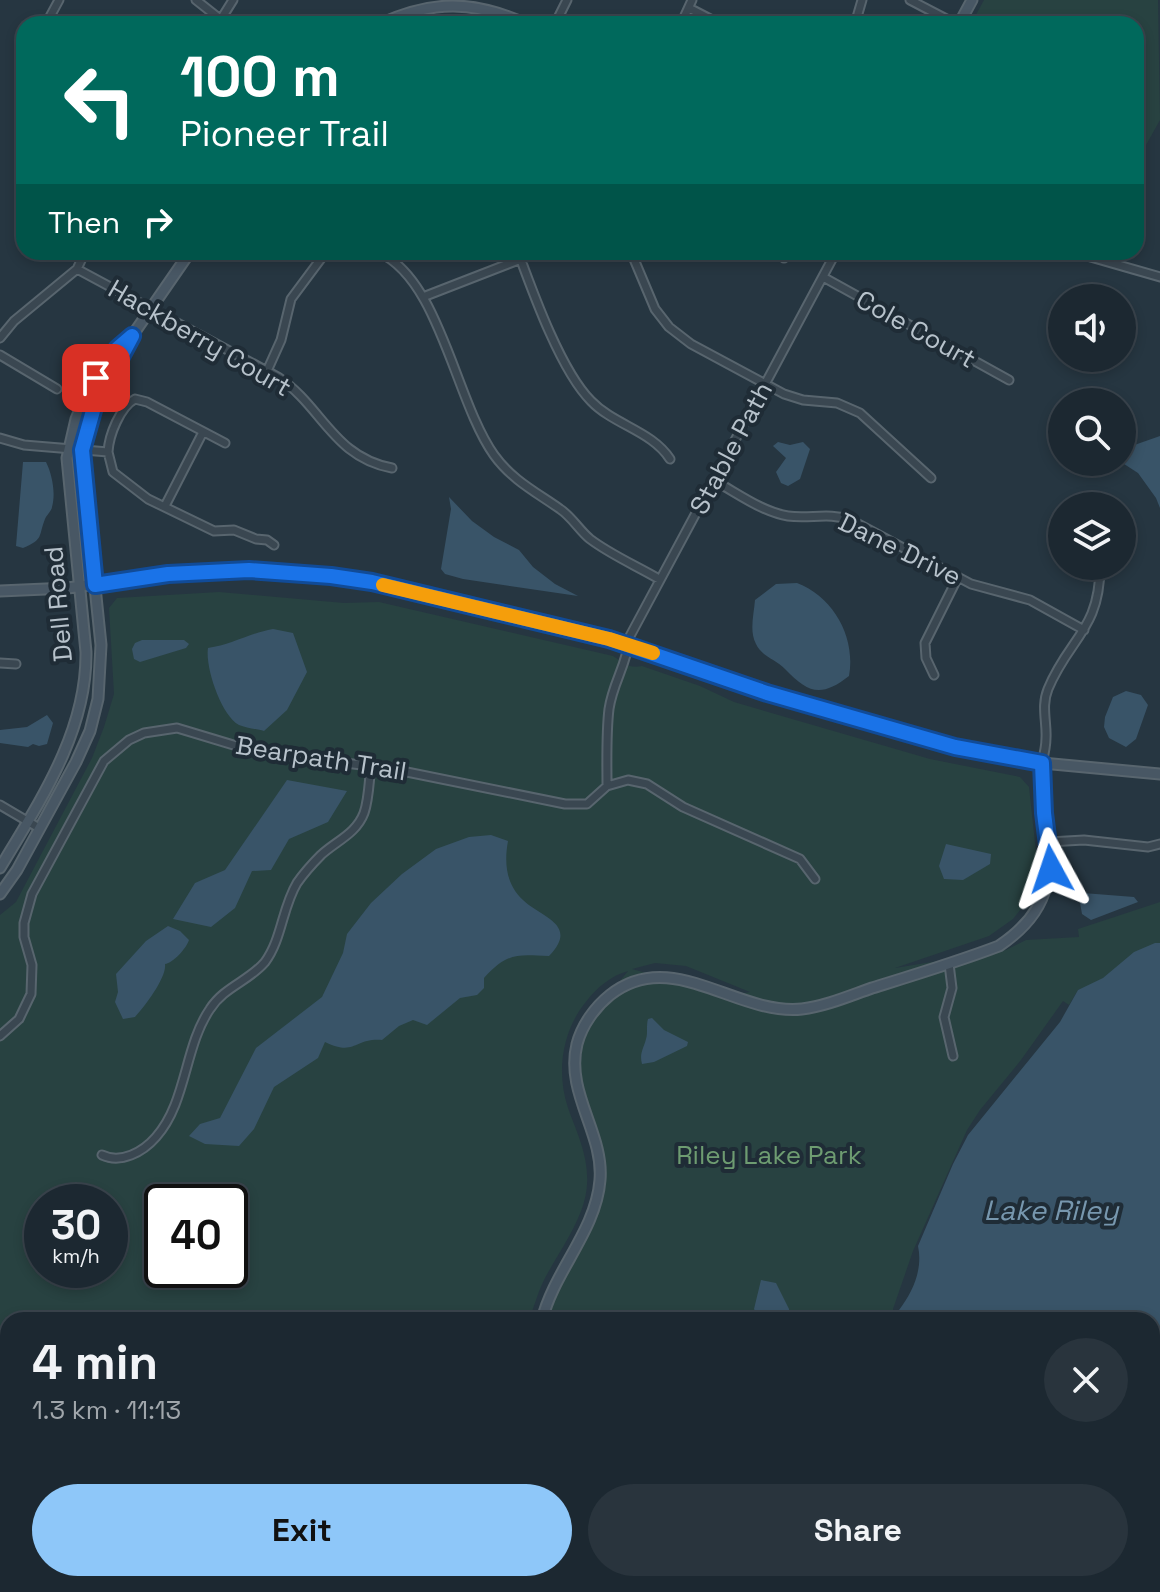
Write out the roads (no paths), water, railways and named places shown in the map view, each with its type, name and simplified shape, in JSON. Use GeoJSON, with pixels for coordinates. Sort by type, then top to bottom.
{"type":"FeatureCollection","features":[{"type":"Feature","properties":{"kind":"main road"},"geometry":{"type":"LineString","coordinates":[[399,16],[430,3],[482,7],[505,16]]}},
{"type":"Feature","properties":{"kind":"main road","name":"Dell Road"},"geometry":{"type":"LineString","coordinates":[[0,894],[80,754],[95,714],[102,667],[82,450],[94,407],[132,336],[184,260]]}},
{"type":"Feature","properties":{"kind":"main road","name":"Dell Road"},"geometry":{"type":"LineString","coordinates":[[0,868],[63,754],[80,713],[86,662],[67,475],[69,448],[86,395],[118,348],[132,336]]}},
{"type":"Feature","properties":{"kind":"main road"},"geometry":{"type":"LineString","coordinates":[[0,591],[30,592],[208,571],[249,570],[331,576],[413,591],[629,644],[797,703],[955,747],[1042,763],[1160,774]]}},
{"type":"Feature","properties":{"kind":"main road"},"geometry":{"type":"LineString","coordinates":[[545,1312],[588,1223],[599,1193],[600,1164],[583,1111],[574,1060],[583,1027],[604,1000],[633,982],[666,976],[700,983],[756,1006],[807,1008],[999,946],[1024,927],[1039,907],[1051,869],[1042,763]]}},
{"type":"Feature","properties":{"kind":"street"},"geometry":{"type":"LineString","coordinates":[[196,0],[213,16]]}},
{"type":"Feature","properties":{"kind":"street"},"geometry":{"type":"LineString","coordinates":[[910,0],[942,16]]}},
{"type":"Feature","properties":{"kind":"street"},"geometry":{"type":"LineString","coordinates":[[691,4],[708,16]]}},
{"type":"Feature","properties":{"kind":"street"},"geometry":{"type":"LineString","coordinates":[[0,338],[14,321],[77,269],[81,260]]}},
{"type":"Feature","properties":{"kind":"street"},"geometry":{"type":"LineString","coordinates":[[267,371],[278,350],[291,299],[320,260]]}},
{"type":"Feature","properties":{"kind":"street"},"geometry":{"type":"LineString","coordinates":[[392,260],[415,282],[480,431],[502,465],[522,485],[571,518],[598,544],[659,579]]}},
{"type":"Feature","properties":{"kind":"street"},"geometry":{"type":"LineString","coordinates":[[423,297],[510,260]]}},
{"type":"Feature","properties":{"kind":"street"},"geometry":{"type":"LineString","coordinates":[[521,260],[563,360],[580,389],[605,413],[658,444],[670,459]]}},
{"type":"Feature","properties":{"kind":"street"},"geometry":{"type":"LineString","coordinates":[[634,260],[655,309],[669,327],[691,344],[793,397],[837,403],[860,413],[931,478]]}},
{"type":"Feature","properties":{"kind":"street","name":"Stable Path"},"geometry":{"type":"LineString","coordinates":[[629,644],[630,636],[659,579],[832,260]]}},
{"type":"Feature","properties":{"kind":"street"},"geometry":{"type":"LineString","coordinates":[[1101,260],[1160,277]]}},
{"type":"Feature","properties":{"kind":"street","name":"Hackberry Court"},"geometry":{"type":"LineString","coordinates":[[77,269],[267,371],[295,389],[346,447],[366,460],[392,468]]}},
{"type":"Feature","properties":{"kind":"street","name":"Cole Court"},"geometry":{"type":"LineString","coordinates":[[823,277],[1009,380]]}},
{"type":"Feature","properties":{"kind":"street"},"geometry":{"type":"LineString","coordinates":[[0,355],[57,389]]}},
{"type":"Feature","properties":{"kind":"street"},"geometry":{"type":"LineString","coordinates":[[225,443],[147,402],[135,399],[127,404],[111,436],[109,464],[118,477],[148,499],[214,531],[241,532],[274,545]]}},
{"type":"Feature","properties":{"kind":"street"},"geometry":{"type":"LineString","coordinates":[[165,506],[203,432]]}},
{"type":"Feature","properties":{"kind":"street"},"geometry":{"type":"LineString","coordinates":[[0,438],[24,445],[108,452]]}},
{"type":"Feature","properties":{"kind":"street","name":"Dane Drive"},"geometry":{"type":"LineString","coordinates":[[713,480],[779,514],[843,517],[980,588],[1030,600],[1084,630]]}},
{"type":"Feature","properties":{"kind":"street"},"geometry":{"type":"LineString","coordinates":[[934,675],[926,658],[925,643],[958,577]]}},
{"type":"Feature","properties":{"kind":"street"},"geometry":{"type":"LineString","coordinates":[[1042,763],[1048,689],[1097,603],[1099,580]]}},
{"type":"Feature","properties":{"kind":"street"},"geometry":{"type":"LineString","coordinates":[[607,786],[609,709],[628,656],[629,644]]}},
{"type":"Feature","properties":{"kind":"street"},"geometry":{"type":"LineString","coordinates":[[0,663],[16,664]]}},
{"type":"Feature","properties":{"kind":"street","name":"Bearpath Trail"},"geometry":{"type":"LineString","coordinates":[[0,1036],[19,1019],[31,994],[32,965],[24,937],[24,923],[32,894],[95,775],[115,749],[144,733],[177,728],[260,753],[371,765],[565,804],[587,804],[607,786],[628,780],[647,784],[683,807],[800,859],[815,879]]}},
{"type":"Feature","properties":{"kind":"street"},"geometry":{"type":"LineString","coordinates":[[102,1155],[114,1159],[135,1153],[147,1146],[165,1125],[204,1017],[220,995],[263,964],[275,943],[283,914],[298,882],[322,854],[354,830],[360,821],[367,801],[371,765]]}},
{"type":"Feature","properties":{"kind":"street"},"geometry":{"type":"LineString","coordinates":[[0,805],[39,828]]}},
{"type":"Feature","properties":{"kind":"street"},"geometry":{"type":"LineString","coordinates":[[1049,842],[1084,840],[1148,847],[1160,844]]}},
{"type":"Feature","properties":{"kind":"street"},"geometry":{"type":"LineString","coordinates":[[949,964],[952,988],[944,1017],[953,1056]]}},
{"type":"Feature","properties":{"kind":"water"},"geometry":{"type":"Polygon","coordinates":[[[1160,436],[1160,508],[1136,472],[1136,444],[1160,436]]]}},
{"type":"Feature","properties":{"kind":"water"},"geometry":{"type":"Polygon","coordinates":[[[778,442],[790,445],[803,442],[810,449],[800,479],[788,486],[781,483],[776,472],[786,458],[773,446],[778,442]]]}},
{"type":"Feature","properties":{"kind":"water"},"geometry":{"type":"Polygon","coordinates":[[[23,462],[46,462],[54,496],[39,537],[23,548],[16,546],[23,462]]]}},
{"type":"Feature","properties":{"kind":"water"},"geometry":{"type":"Polygon","coordinates":[[[449,497],[472,521],[519,550],[533,567],[555,584],[578,596],[445,574],[441,569],[451,509],[449,497]]]}},
{"type":"Feature","properties":{"kind":"water"},"geometry":{"type":"Polygon","coordinates":[[[797,583],[810,589],[832,609],[840,620],[849,647],[849,676],[823,690],[808,688],[801,683],[762,652],[754,639],[752,622],[755,600],[776,584],[797,583]]]}},
{"type":"Feature","properties":{"kind":"water"},"geometry":{"type":"Polygon","coordinates":[[[273,629],[293,633],[307,672],[287,710],[264,731],[239,725],[232,720],[220,701],[212,678],[208,648],[273,629]]]}},
{"type":"Feature","properties":{"kind":"water"},"geometry":{"type":"Polygon","coordinates":[[[142,640],[184,640],[189,644],[186,648],[140,662],[134,659],[132,649],[135,643],[142,640]]]}},
{"type":"Feature","properties":{"kind":"water"},"geometry":{"type":"Polygon","coordinates":[[[1126,691],[1141,695],[1148,705],[1136,739],[1126,747],[1109,738],[1104,727],[1113,697],[1126,691]]]}},
{"type":"Feature","properties":{"kind":"water"},"geometry":{"type":"Polygon","coordinates":[[[47,715],[53,723],[47,744],[28,747],[0,743],[0,730],[27,727],[47,715]]]}},
{"type":"Feature","properties":{"kind":"water"},"geometry":{"type":"Polygon","coordinates":[[[287,780],[347,791],[328,822],[289,839],[271,870],[252,871],[235,908],[211,927],[173,919],[195,883],[225,870],[287,780]]]}},
{"type":"Feature","properties":{"kind":"water"},"geometry":{"type":"Polygon","coordinates":[[[491,835],[508,841],[508,873],[517,894],[559,929],[557,945],[549,956],[506,959],[484,978],[484,988],[477,995],[460,998],[427,1025],[413,1020],[399,1026],[382,1040],[343,1048],[325,1042],[318,1058],[274,1087],[254,1129],[239,1146],[205,1144],[189,1136],[200,1124],[220,1118],[256,1048],[322,997],[343,953],[347,934],[371,903],[402,874],[436,849],[469,837],[491,835]]]}},
{"type":"Feature","properties":{"kind":"water"},"geometry":{"type":"Polygon","coordinates":[[[946,844],[991,854],[990,864],[963,880],[944,879],[939,866],[946,844]]]}},
{"type":"Feature","properties":{"kind":"water"},"geometry":{"type":"Polygon","coordinates":[[[1083,893],[1134,897],[1138,902],[1091,920],[1082,914],[1079,897],[1083,893]]]}},
{"type":"Feature","properties":{"kind":"water"},"geometry":{"type":"Polygon","coordinates":[[[168,926],[180,931],[189,940],[175,958],[165,964],[159,984],[135,1017],[123,1019],[115,1002],[118,992],[116,974],[146,941],[168,926]]]}},
{"type":"Feature","properties":{"kind":"water","name":"Lake Riley"},"geometry":{"type":"Polygon","coordinates":[[[1160,943],[1160,1312],[899,1312],[916,1280],[918,1246],[968,1135],[1060,1022],[1078,990],[1103,978],[1134,952],[1160,943]]]}},
{"type":"Feature","properties":{"kind":"water"},"geometry":{"type":"Polygon","coordinates":[[[652,1018],[664,1030],[688,1042],[687,1046],[654,1062],[642,1064],[647,1022],[652,1018]]]}},
{"type":"Feature","properties":{"kind":"water"},"geometry":{"type":"Polygon","coordinates":[[[761,1280],[776,1283],[789,1312],[756,1312],[761,1280]]]}},
{"type":"Feature","properties":{"kind":"park label","name":"Riley Lake Park"},"geometry":{"type":"Point","coordinates":[769,1155]}}]}
